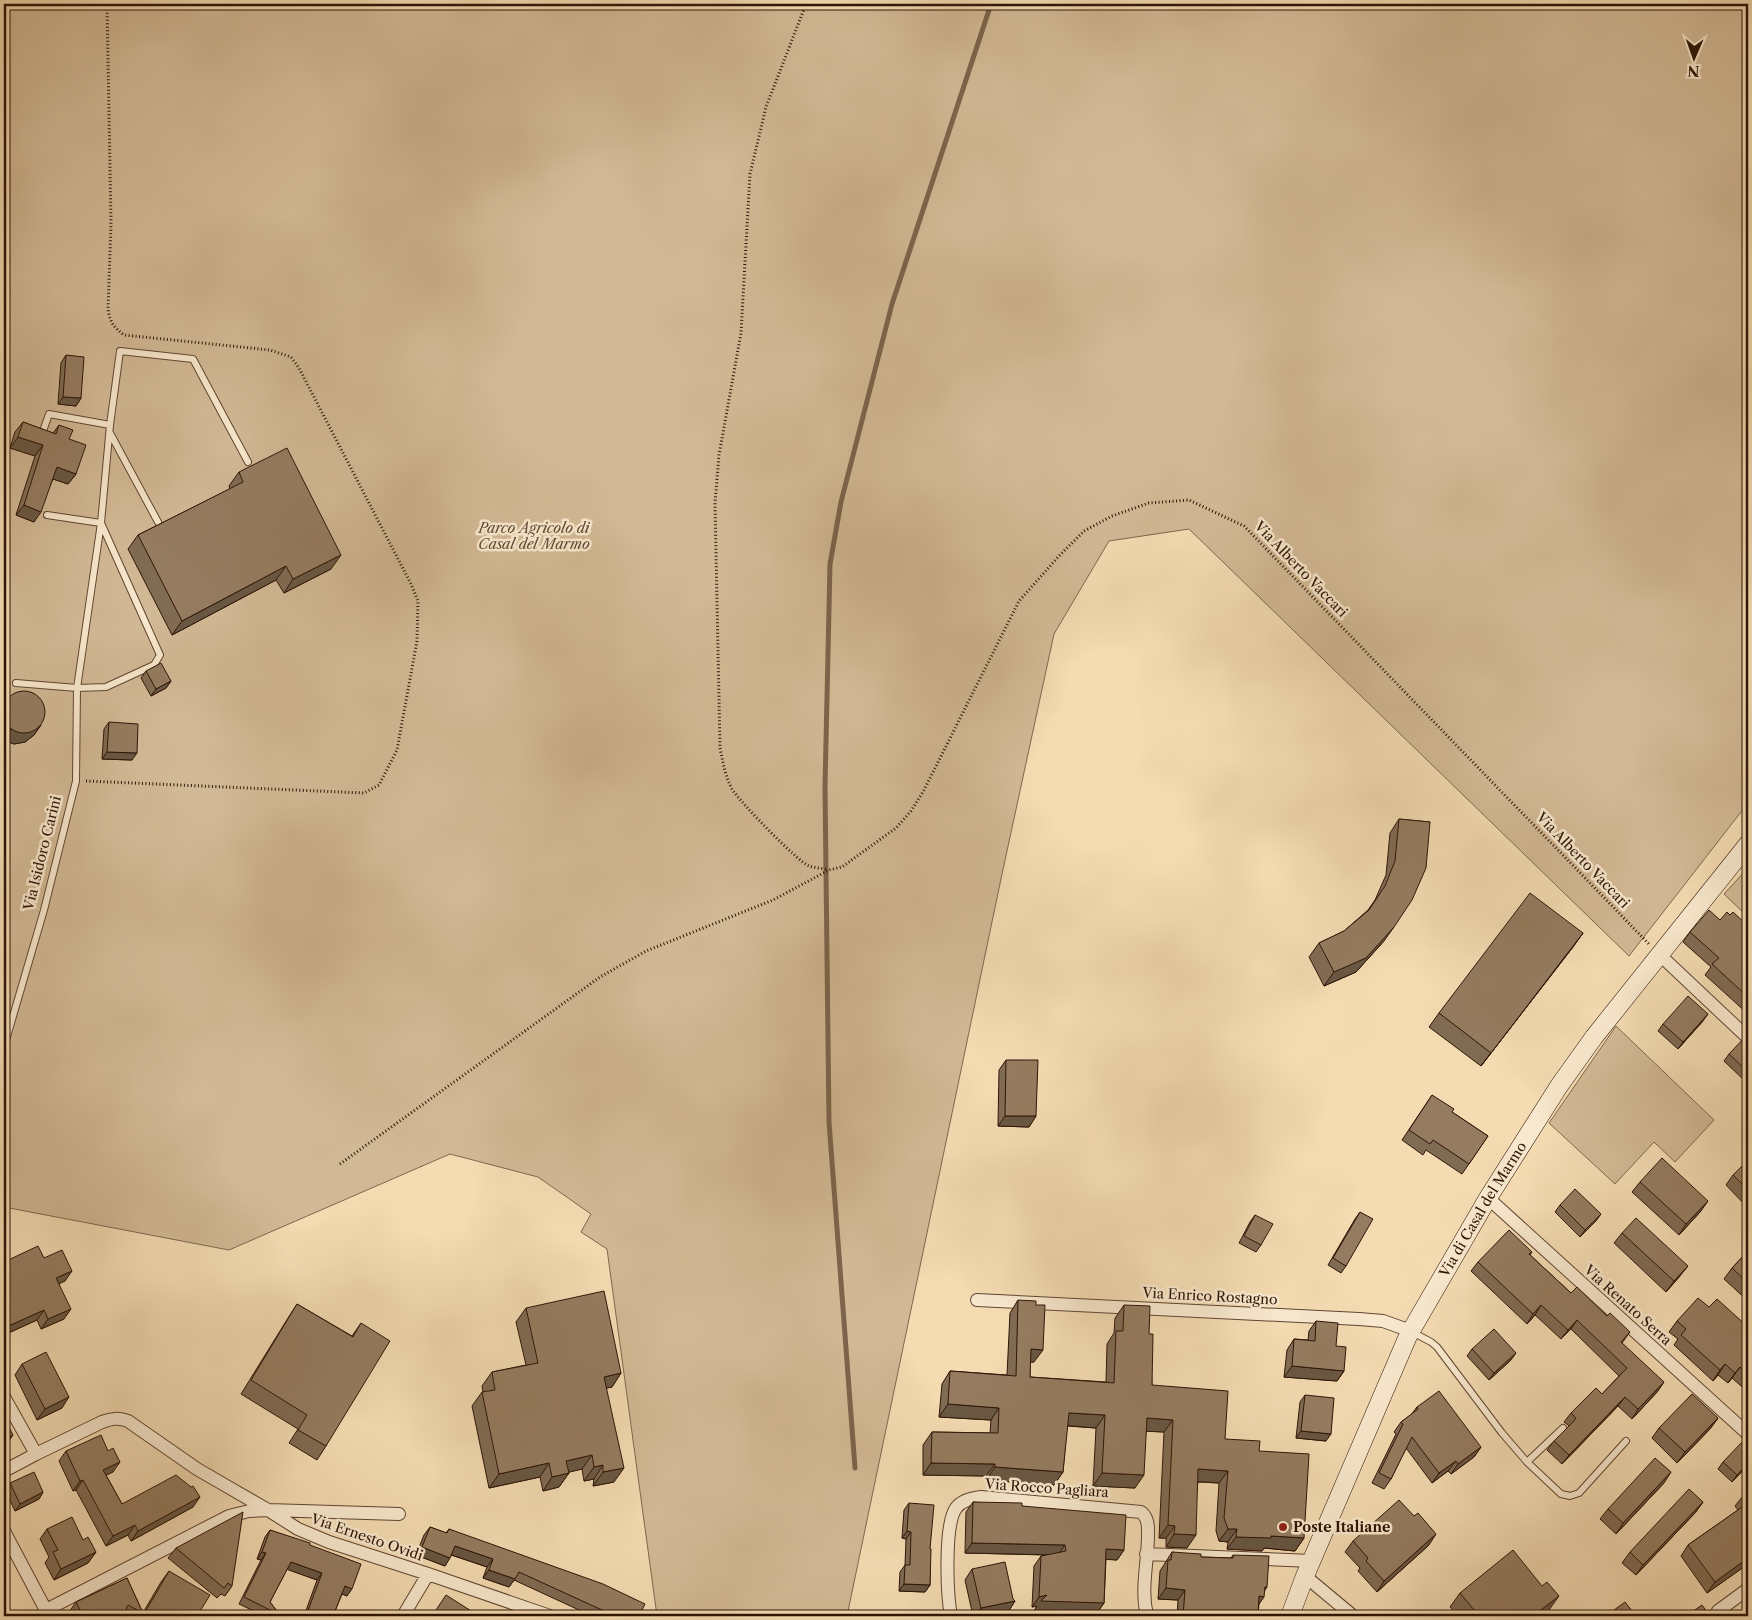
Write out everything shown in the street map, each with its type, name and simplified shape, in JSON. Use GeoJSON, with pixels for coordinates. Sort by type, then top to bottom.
{"type":"FeatureCollection","features":[{"type":"Feature","properties":{"kind":"main road","name":"Via di Casal del Marmo"},"geometry":{"type":"LineString","coordinates":[[1290,1616],[1308,1569],[1411,1331],[1488,1198],[1559,1086],[1594,1036],[1748,844]]}},
{"type":"Feature","properties":{"kind":"street"},"geometry":{"type":"LineString","coordinates":[[1660,955],[1748,1038]]}},
{"type":"Feature","properties":{"kind":"street","name":"Via Renato Serra"},"geometry":{"type":"LineString","coordinates":[[1488,1198],[1748,1434]]}},
{"type":"Feature","properties":{"kind":"street","name":"Via Enrico Rostagno"},"geometry":{"type":"LineString","coordinates":[[977,1300],[1359,1319],[1383,1322],[1411,1331]]}},
{"type":"Feature","properties":{"kind":"street"},"geometry":{"type":"LineString","coordinates":[[4,1397],[36,1454],[4,1471]]}},
{"type":"Feature","properties":{"kind":"street","name":"Via Ernesto Ovidi"},"geometry":{"type":"LineString","coordinates":[[36,1454],[102,1422],[122,1419],[204,1473],[298,1529],[328,1542],[550,1616]]}},
{"type":"Feature","properties":{"kind":"street","name":"Via Rocco Pagliara"},"geometry":{"type":"LineString","coordinates":[[951,1616],[947,1585],[951,1520],[956,1508],[969,1499],[981,1497],[1139,1511],[1144,1516],[1147,1524],[1143,1595],[1147,1616]]}},
{"type":"Feature","properties":{"kind":"street"},"geometry":{"type":"LineString","coordinates":[[4,1531],[48,1613],[229,1516],[249,1511],[268,1510],[399,1514]]}},
{"type":"Feature","properties":{"kind":"street"},"geometry":{"type":"LineString","coordinates":[[1146,1554],[1308,1569],[1353,1616]]}},
{"type":"Feature","properties":{"kind":"street"},"geometry":{"type":"LineString","coordinates":[[403,1616],[428,1574]]}},
{"type":"Feature","properties":{"kind":"street"},"geometry":{"type":"LineString","coordinates":[[1722,1616],[1718,1611],[1748,1589]]}},
{"type":"Feature","properties":{"kind":"lane","name":"Via Isidoro Carini"},"geometry":{"type":"LineString","coordinates":[[4,1047],[44,910],[76,781],[77,688],[101,523],[110,425],[120,351],[193,359],[248,462]]}},
{"type":"Feature","properties":{"kind":"lane"},"geometry":{"type":"LineString","coordinates":[[42,434],[49,414],[110,425]]}},
{"type":"Feature","properties":{"kind":"lane"},"geometry":{"type":"LineString","coordinates":[[110,432],[158,522]]}},
{"type":"Feature","properties":{"kind":"lane"},"geometry":{"type":"LineString","coordinates":[[16,683],[77,688],[106,688],[154,665],[160,655],[101,523],[47,516]]}},
{"type":"Feature","properties":{"kind":"lane"},"geometry":{"type":"LineString","coordinates":[[1411,1331],[1437,1347],[1526,1462],[1561,1494],[1570,1496],[1579,1492],[1626,1441]]}},
{"type":"Feature","properties":{"kind":"lane"},"geometry":{"type":"LineString","coordinates":[[1526,1462],[1563,1428]]}},
{"type":"Feature","properties":{"kind":"path"},"geometry":{"type":"LineString","coordinates":[[76,781],[364,793],[379,786],[397,750],[417,641],[418,618],[418,601],[411,584],[300,368],[290,357],[270,350],[124,335],[113,327],[108,310],[111,224],[107,4]]}},
{"type":"Feature","properties":{"kind":"path"},"geometry":{"type":"LineString","coordinates":[[806,4],[766,106],[750,174],[741,334],[719,455],[715,502],[720,748],[724,769],[732,789],[741,802],[808,865],[828,870]]}},
{"type":"Feature","properties":{"kind":"path","name":"Via Alberto Vaccari"},"geometry":{"type":"LineString","coordinates":[[340,1164],[600,977],[646,951],[773,900],[828,870],[842,867],[896,828],[911,811],[923,792],[1019,601],[1084,531],[1112,516],[1149,503],[1189,500],[1244,526],[1660,955]]}},
{"type":"Feature","properties":{"kind":"green space","name":"Parco Agricolo di Casal del Marmo"},"geometry":{"type":"Polygon","coordinates":[[[4,4],[1748,4],[1748,803],[1629,956],[1189,529],[1109,541],[1054,634],[847,1616],[657,1616],[607,1249],[581,1232],[591,1214],[538,1177],[450,1154],[229,1250],[4,1207],[4,4]]]}},
{"type":"Feature","properties":{"kind":"green space"},"geometry":{"type":"Polygon","coordinates":[[[1748,868],[1748,917],[1724,894],[1748,868]]]}},
{"type":"Feature","properties":{"kind":"green space"},"geometry":{"type":"Polygon","coordinates":[[[1616,1026],[1714,1120],[1675,1162],[1654,1142],[1615,1184],[1549,1123],[1616,1026]]]}},
{"type":"Feature","properties":{"kind":"building"},"geometry":{"type":"Polygon","coordinates":[[[66,355],[84,357],[81,398],[63,397],[66,355]]]}},
{"type":"Feature","properties":{"kind":"building"},"geometry":{"type":"Polygon","coordinates":[[[23,422],[56,434],[59,425],[73,430],[69,439],[86,445],[76,474],[57,467],[41,512],[24,505],[43,445],[18,437],[23,422]]]}},
{"type":"Feature","properties":{"kind":"building"},"geometry":{"type":"Polygon","coordinates":[[[287,448],[341,555],[293,579],[286,566],[182,621],[138,535],[243,482],[239,472],[287,448]]]}},
{"type":"Feature","properties":{"kind":"building"},"geometry":{"type":"Polygon","coordinates":[[[161,663],[171,681],[156,689],[146,671],[161,663]]]}},
{"type":"Feature","properties":{"kind":"building"},"geometry":{"type":"Polygon","coordinates":[[[28,691],[36,694],[42,700],[45,712],[42,724],[36,730],[20,733],[12,730],[6,724],[3,708],[6,700],[12,694],[28,691]]]}},
{"type":"Feature","properties":{"kind":"building"},"geometry":{"type":"Polygon","coordinates":[[[109,722],[138,724],[137,753],[107,752],[109,722]]]}},
{"type":"Feature","properties":{"kind":"building"},"geometry":{"type":"Polygon","coordinates":[[[1399,819],[1430,822],[1426,868],[1412,900],[1394,927],[1366,958],[1334,972],[1319,943],[1344,931],[1369,910],[1385,886],[1395,861],[1399,819]]]}},
{"type":"Feature","properties":{"kind":"building"},"geometry":{"type":"Polygon","coordinates":[[[1530,893],[1583,933],[1491,1053],[1439,1013],[1530,893]]]}},
{"type":"Feature","properties":{"kind":"building"},"geometry":{"type":"Polygon","coordinates":[[[1709,910],[1720,920],[1727,912],[1730,915],[1733,912],[1748,926],[1748,997],[1712,964],[1719,958],[1690,932],[1709,910]]]}},
{"type":"Feature","properties":{"kind":"building"},"geometry":{"type":"Polygon","coordinates":[[[1688,996],[1708,1014],[1683,1042],[1663,1024],[1688,996]]]}},
{"type":"Feature","properties":{"kind":"building"},"geometry":{"type":"Polygon","coordinates":[[[1746,1036],[1748,1037],[1748,1072],[1729,1054],[1746,1036]]]}},
{"type":"Feature","properties":{"kind":"building"},"geometry":{"type":"Polygon","coordinates":[[[1006,1060],[1038,1060],[1036,1116],[1005,1116],[1006,1060]]]}},
{"type":"Feature","properties":{"kind":"building"},"geometry":{"type":"Polygon","coordinates":[[[1432,1095],[1454,1109],[1452,1112],[1488,1136],[1469,1164],[1433,1140],[1430,1144],[1409,1130],[1432,1095]]]}},
{"type":"Feature","properties":{"kind":"building"},"geometry":{"type":"Polygon","coordinates":[[[1662,1158],[1708,1201],[1686,1224],[1640,1182],[1662,1158]]]}},
{"type":"Feature","properties":{"kind":"building"},"geometry":{"type":"Polygon","coordinates":[[[1748,1160],[1748,1190],[1733,1175],[1748,1160]]]}},
{"type":"Feature","properties":{"kind":"building"},"geometry":{"type":"Polygon","coordinates":[[[1575,1189],[1601,1214],[1585,1230],[1560,1205],[1575,1189]]]}},
{"type":"Feature","properties":{"kind":"building"},"geometry":{"type":"Polygon","coordinates":[[[1360,1212],[1373,1219],[1346,1266],[1333,1258],[1360,1212]]]}},
{"type":"Feature","properties":{"kind":"building"},"geometry":{"type":"Polygon","coordinates":[[[1255,1215],[1273,1224],[1261,1245],[1244,1236],[1255,1215]]]}},
{"type":"Feature","properties":{"kind":"building"},"geometry":{"type":"Polygon","coordinates":[[[1636,1218],[1688,1266],[1674,1281],[1622,1233],[1636,1218]]]}},
{"type":"Feature","properties":{"kind":"building"},"geometry":{"type":"Polygon","coordinates":[[[1509,1230],[1532,1252],[1529,1254],[1571,1293],[1577,1287],[1607,1316],[1610,1313],[1630,1332],[1621,1342],[1664,1382],[1638,1409],[1625,1397],[1569,1455],[1554,1441],[1576,1418],[1571,1413],[1596,1388],[1602,1394],[1627,1368],[1577,1320],[1568,1330],[1541,1305],[1533,1314],[1478,1262],[1509,1230]]]}},
{"type":"Feature","properties":{"kind":"building"},"geometry":{"type":"Polygon","coordinates":[[[38,1246],[44,1258],[62,1250],[72,1271],[56,1278],[71,1309],[48,1319],[44,1310],[4,1328],[4,1262],[38,1246]]]}},
{"type":"Feature","properties":{"kind":"building"},"geometry":{"type":"Polygon","coordinates":[[[1748,1251],[1748,1283],[1732,1268],[1748,1251]]]}},
{"type":"Feature","properties":{"kind":"building"},"geometry":{"type":"Polygon","coordinates":[[[604,1291],[621,1373],[604,1377],[624,1468],[603,1472],[603,1465],[594,1467],[592,1455],[566,1461],[569,1473],[552,1477],[549,1463],[499,1474],[482,1392],[495,1390],[492,1372],[538,1363],[526,1308],[604,1291]]]}},
{"type":"Feature","properties":{"kind":"building"},"geometry":{"type":"Polygon","coordinates":[[[1698,1298],[1709,1307],[1717,1299],[1748,1327],[1748,1337],[1746,1340],[1748,1343],[1748,1375],[1740,1367],[1735,1373],[1725,1364],[1720,1370],[1681,1335],[1686,1329],[1677,1321],[1698,1298]]]}},
{"type":"Feature","properties":{"kind":"building"},"geometry":{"type":"Polygon","coordinates":[[[1018,1300],[1036,1301],[1036,1305],[1045,1305],[1043,1350],[1031,1349],[1030,1377],[1114,1383],[1116,1331],[1123,1331],[1124,1305],[1150,1306],[1149,1334],[1153,1334],[1152,1385],[1228,1391],[1225,1439],[1260,1441],[1259,1451],[1309,1454],[1304,1538],[1271,1536],[1271,1538],[1236,1537],[1237,1529],[1228,1529],[1224,1518],[1228,1471],[1198,1469],[1196,1535],[1174,1534],[1175,1526],[1168,1525],[1173,1420],[1147,1418],[1144,1475],[1102,1473],[1105,1415],[1069,1413],[1063,1472],[995,1467],[995,1464],[931,1463],[932,1432],[998,1433],[999,1408],[948,1404],[950,1371],[1016,1376],[1018,1300]]]}},
{"type":"Feature","properties":{"kind":"building"},"geometry":{"type":"Polygon","coordinates":[[[297,1304],[353,1337],[361,1323],[390,1341],[326,1446],[298,1430],[307,1415],[251,1380],[297,1304]]]}},
{"type":"Feature","properties":{"kind":"building"},"geometry":{"type":"Polygon","coordinates":[[[1316,1321],[1338,1323],[1336,1346],[1346,1347],[1344,1371],[1292,1366],[1294,1339],[1315,1341],[1316,1321]]]}},
{"type":"Feature","properties":{"kind":"building"},"geometry":{"type":"Polygon","coordinates":[[[1494,1329],[1516,1353],[1494,1373],[1472,1349],[1494,1329]]]}},
{"type":"Feature","properties":{"kind":"building"},"geometry":{"type":"Polygon","coordinates":[[[46,1352],[69,1397],[45,1409],[22,1364],[46,1352]]]}},
{"type":"Feature","properties":{"kind":"building"},"geometry":{"type":"Polygon","coordinates":[[[1439,1391],[1481,1447],[1458,1464],[1456,1461],[1439,1473],[1412,1437],[1391,1479],[1379,1473],[1403,1424],[1401,1422],[1418,1409],[1417,1407],[1439,1391]]]}},
{"type":"Feature","properties":{"kind":"building"},"geometry":{"type":"Polygon","coordinates":[[[1692,1394],[1718,1418],[1685,1452],[1659,1428],[1692,1394]]]}},
{"type":"Feature","properties":{"kind":"building"},"geometry":{"type":"Polygon","coordinates":[[[1305,1395],[1334,1398],[1331,1434],[1301,1431],[1305,1395]]]}},
{"type":"Feature","properties":{"kind":"building"},"geometry":{"type":"Polygon","coordinates":[[[4,1418],[13,1435],[4,1440],[4,1418]]]}},
{"type":"Feature","properties":{"kind":"building"},"geometry":{"type":"Polygon","coordinates":[[[101,1435],[108,1451],[113,1448],[120,1462],[103,1470],[122,1504],[176,1475],[191,1487],[193,1486],[200,1497],[138,1531],[135,1525],[113,1536],[83,1480],[80,1481],[66,1451],[101,1435]]]}},
{"type":"Feature","properties":{"kind":"building"},"geometry":{"type":"Polygon","coordinates":[[[1744,1440],[1748,1444],[1748,1463],[1737,1475],[1723,1462],[1744,1440]]]}},
{"type":"Feature","properties":{"kind":"building"},"geometry":{"type":"Polygon","coordinates":[[[1655,1458],[1671,1472],[1623,1523],[1608,1509],[1655,1458]]]}},
{"type":"Feature","properties":{"kind":"building"},"geometry":{"type":"Polygon","coordinates":[[[34,1472],[43,1492],[20,1504],[10,1483],[34,1472]]]}},
{"type":"Feature","properties":{"kind":"building"},"geometry":{"type":"Polygon","coordinates":[[[1689,1489],[1703,1502],[1643,1565],[1630,1552],[1689,1489]]]}},
{"type":"Feature","properties":{"kind":"building"},"geometry":{"type":"Polygon","coordinates":[[[1748,1492],[1748,1503],[1743,1496],[1748,1492]]]}},
{"type":"Feature","properties":{"kind":"building"},"geometry":{"type":"Polygon","coordinates":[[[1399,1500],[1414,1516],[1418,1513],[1436,1534],[1384,1581],[1366,1561],[1368,1558],[1353,1541],[1399,1500]]]}},
{"type":"Feature","properties":{"kind":"building"},"geometry":{"type":"Polygon","coordinates":[[[973,1502],[1022,1503],[1022,1506],[1126,1515],[1124,1550],[1106,1549],[1104,1603],[1041,1601],[1047,1595],[1039,1597],[1041,1556],[1066,1551],[1065,1545],[972,1543],[973,1502]]]}},
{"type":"Feature","properties":{"kind":"building"},"geometry":{"type":"Polygon","coordinates":[[[909,1503],[934,1505],[930,1549],[930,1585],[904,1584],[905,1565],[910,1565],[911,1532],[907,1531],[909,1503]]]}},
{"type":"Feature","properties":{"kind":"building"},"geometry":{"type":"Polygon","coordinates":[[[1748,1503],[1748,1558],[1715,1582],[1688,1545],[1748,1503]]]}},
{"type":"Feature","properties":{"kind":"building"},"geometry":{"type":"Polygon","coordinates":[[[243,1512],[232,1586],[228,1583],[224,1588],[176,1548],[243,1512]]]}},
{"type":"Feature","properties":{"kind":"building"},"geometry":{"type":"Polygon","coordinates":[[[72,1517],[83,1540],[88,1537],[96,1552],[61,1569],[53,1552],[58,1550],[47,1529],[72,1517]]]}},
{"type":"Feature","properties":{"kind":"building"},"geometry":{"type":"Polygon","coordinates":[[[430,1527],[447,1533],[449,1529],[603,1584],[645,1604],[639,1616],[615,1616],[519,1572],[515,1579],[489,1570],[493,1559],[455,1546],[450,1558],[422,1547],[430,1527]]]}},
{"type":"Feature","properties":{"kind":"building"},"geometry":{"type":"Polygon","coordinates":[[[270,1530],[310,1543],[310,1545],[361,1564],[352,1589],[345,1586],[333,1616],[306,1616],[322,1573],[291,1562],[270,1602],[280,1615],[244,1597],[266,1553],[262,1552],[270,1530]]]}},
{"type":"Feature","properties":{"kind":"building"},"geometry":{"type":"Polygon","coordinates":[[[1513,1550],[1542,1586],[1547,1582],[1559,1596],[1533,1616],[1479,1616],[1460,1593],[1513,1550]]]}},
{"type":"Feature","properties":{"kind":"building"},"geometry":{"type":"Polygon","coordinates":[[[1172,1552],[1201,1554],[1201,1557],[1233,1558],[1233,1555],[1269,1556],[1267,1587],[1265,1587],[1264,1597],[1259,1596],[1258,1616],[1183,1616],[1185,1590],[1166,1588],[1168,1560],[1171,1560],[1172,1552]]]}},
{"type":"Feature","properties":{"kind":"building"},"geometry":{"type":"Polygon","coordinates":[[[1005,1562],[1015,1601],[981,1608],[972,1569],[1005,1562]]]}},
{"type":"Feature","properties":{"kind":"building"},"geometry":{"type":"Polygon","coordinates":[[[169,1571],[210,1595],[197,1616],[148,1616],[144,1614],[169,1571]]]}},
{"type":"Feature","properties":{"kind":"building"},"geometry":{"type":"Polygon","coordinates":[[[127,1578],[143,1613],[128,1605],[123,1616],[83,1616],[76,1602],[127,1578]]]}},
{"type":"Feature","properties":{"kind":"building"},"geometry":{"type":"Polygon","coordinates":[[[446,1595],[476,1614],[474,1616],[432,1616],[446,1595]]]}},
{"type":"Feature","properties":{"kind":"building"},"geometry":{"type":"Polygon","coordinates":[[[1625,1602],[1636,1616],[1606,1616],[1625,1602]]]}},
{"type":"Feature","properties":{"kind":"building"},"geometry":{"type":"Polygon","coordinates":[[[1702,1605],[1710,1616],[1686,1616],[1702,1605]]]}},
{"type":"Feature","properties":{"kind":"building"},"geometry":{"type":"Polygon","coordinates":[[[1333,1611],[1338,1616],[1327,1616],[1333,1611]]]}},
{"type":"Feature","properties":{"kind":"waterway"},"geometry":{"type":"LineString","coordinates":[[855,1468],[829,1122],[825,787],[830,564],[841,502],[892,304],[991,4]]}},
{"type":"Feature","properties":{"kind":"place","name":"Poste Italiane"},"geometry":{"type":"Point","coordinates":[1283,1527]}}]}
